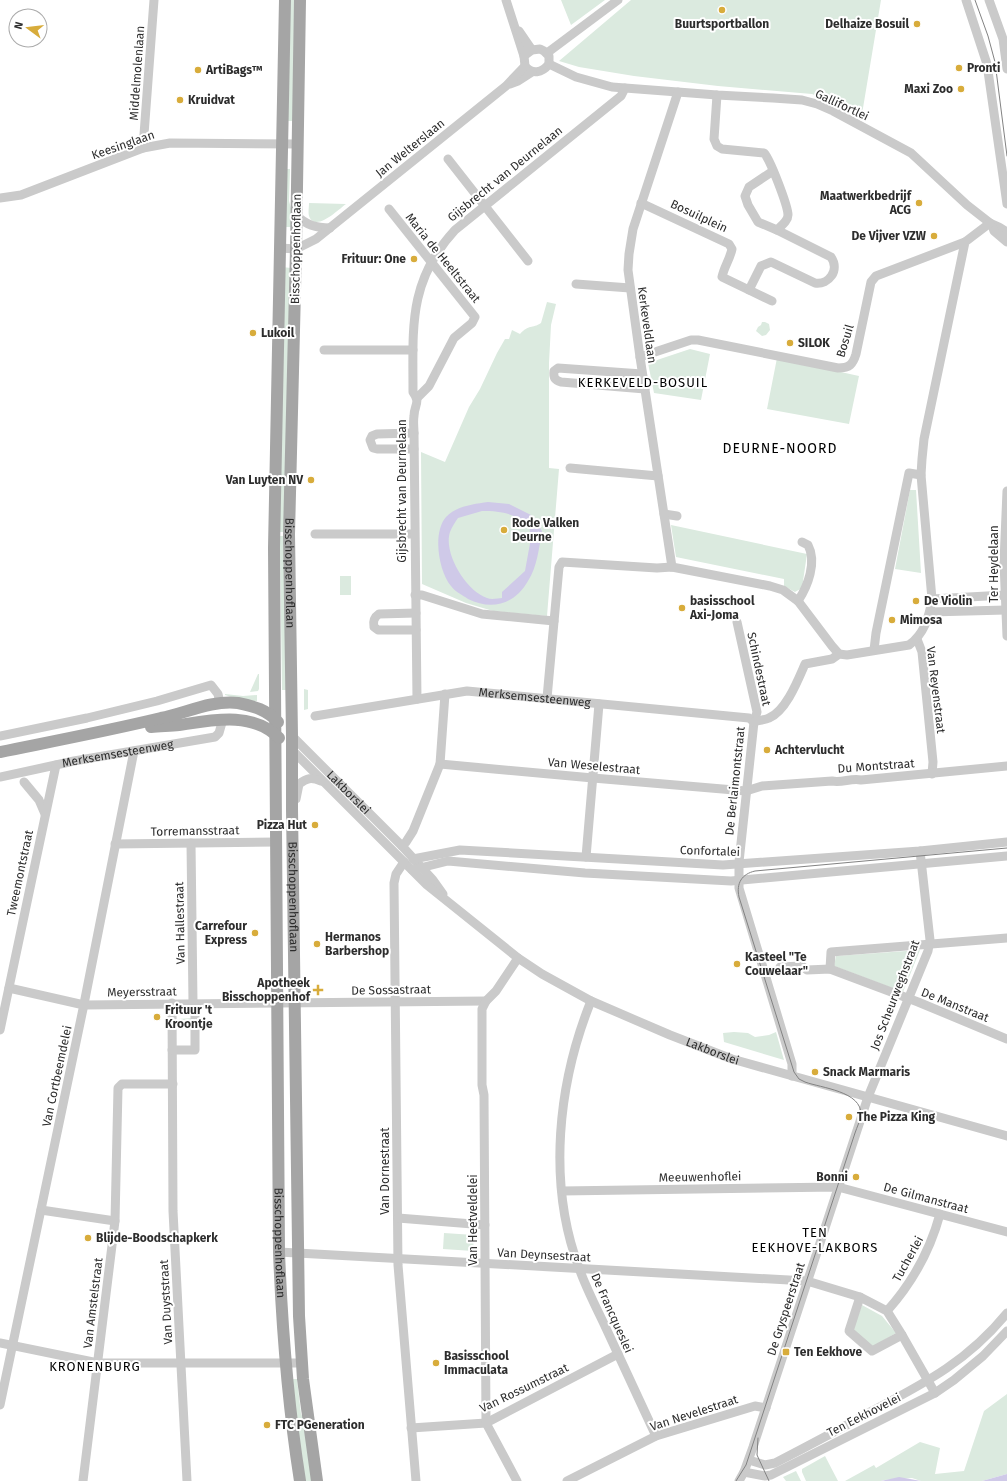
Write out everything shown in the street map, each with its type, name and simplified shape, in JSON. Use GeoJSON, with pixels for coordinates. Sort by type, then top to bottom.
{"type":"FeatureCollection","features":[{"type":"Feature","properties":{"kind":"main road","name":"Bisschoppenhoflaan"},"geometry":{"type":"LineString","coordinates":[[284,0],[274,548],[280,1252],[282,1316],[286,1363],[292,1431],[300,1481]]}},
{"type":"Feature","properties":{"kind":"main road","name":"Bisschoppenhoflaan"},"geometry":{"type":"LineString","coordinates":[[300,0],[289,534],[292,810],[299,1316],[302,1363],[317,1481]]}},
{"type":"Feature","properties":{"kind":"main road","name":"Merksemsesteenweg"},"geometry":{"type":"LineString","coordinates":[[0,752],[164,718],[194,708],[220,704],[238,703],[262,709],[275,718]]}},
{"type":"Feature","properties":{"kind":"main road","name":"Lakborslei"},"geometry":{"type":"LineString","coordinates":[[275,718],[292,736]]}},
{"type":"Feature","properties":{"kind":"main road","name":"Merksemsesteenweg"},"geometry":{"type":"LineString","coordinates":[[108,730],[179,725],[202,720],[239,720],[257,724],[275,734],[292,750]]}},
{"type":"Feature","properties":{"kind":"street","name":"Middelmolenlaan"},"geometry":{"type":"LineString","coordinates":[[143,148],[154,0]]}},
{"type":"Feature","properties":{"kind":"street"},"geometry":{"type":"LineString","coordinates":[[506,0],[528,69],[537,72],[544,70],[549,64],[550,60],[547,53],[540,50],[532,50],[524,56]]}},
{"type":"Feature","properties":{"kind":"street"},"geometry":{"type":"LineString","coordinates":[[547,53],[618,0]]}},
{"type":"Feature","properties":{"kind":"street"},"geometry":{"type":"LineString","coordinates":[[966,0],[987,64],[1007,204]]}},
{"type":"Feature","properties":{"kind":"street"},"geometry":{"type":"LineString","coordinates":[[989,0],[1001,32],[1006,52],[1007,69]]}},
{"type":"Feature","properties":{"kind":"street"},"geometry":{"type":"LineString","coordinates":[[515,25],[532,50]]}},
{"type":"Feature","properties":{"kind":"street"},"geometry":{"type":"LineString","coordinates":[[549,64],[590,81],[612,87],[625,88]]}},
{"type":"Feature","properties":{"kind":"street","name":"Jan Welterslaan"},"geometry":{"type":"LineString","coordinates":[[296,249],[316,239],[528,69]]}},
{"type":"Feature","properties":{"kind":"street","name":"Gallifortlei"},"geometry":{"type":"LineString","coordinates":[[625,88],[802,100],[817,104],[833,111],[911,154],[967,205],[991,224],[999,226],[1007,232]]}},
{"type":"Feature","properties":{"kind":"street","name":"Gijsbrecht van Deurnelaan"},"geometry":{"type":"LineString","coordinates":[[417,699],[414,534],[414,414],[417,407],[417,398],[413,392],[413,326],[418,295],[423,278],[443,242],[455,230],[484,205],[610,105],[620,96],[625,88]]}},
{"type":"Feature","properties":{"kind":"street","name":"Kerkeveldlaan"},"geometry":{"type":"LineString","coordinates":[[672,567],[642,374],[628,270],[633,229],[678,92]]}},
{"type":"Feature","properties":{"kind":"street"},"geometry":{"type":"LineString","coordinates":[[717,95],[714,147],[764,153],[767,156],[788,214],[787,220],[777,230]]}},
{"type":"Feature","properties":{"kind":"street","name":"Keesinglaan"},"geometry":{"type":"LineString","coordinates":[[0,198],[20,195],[143,148],[170,143],[282,144]]}},
{"type":"Feature","properties":{"kind":"street"},"geometry":{"type":"LineString","coordinates":[[282,144],[298,144]]}},
{"type":"Feature","properties":{"kind":"street"},"geometry":{"type":"LineString","coordinates":[[448,159],[528,261]]}},
{"type":"Feature","properties":{"kind":"street"},"geometry":{"type":"LineString","coordinates":[[749,290],[761,266],[771,262],[815,283],[823,283],[830,278],[835,267],[831,257],[758,222],[748,205],[745,196],[749,187],[773,170]]}},
{"type":"Feature","properties":{"kind":"street","name":"Bosuilplein"},"geometry":{"type":"LineString","coordinates":[[641,203],[729,244],[732,248],[731,255],[723,271],[722,277],[772,301]]}},
{"type":"Feature","properties":{"kind":"street","name":"Maria de Heeltstraat"},"geometry":{"type":"LineString","coordinates":[[389,210],[475,317],[472,323],[454,338],[429,386],[417,398]]}},
{"type":"Feature","properties":{"kind":"street"},"geometry":{"type":"LineString","coordinates":[[296,215],[309,225],[316,228],[330,228]]}},
{"type":"Feature","properties":{"kind":"street","name":"Gallifortlei"},"geometry":{"type":"LineString","coordinates":[[991,224],[994,231],[1007,242]]}},
{"type":"Feature","properties":{"kind":"street","name":"Bosuil"},"geometry":{"type":"LineString","coordinates":[[640,357],[691,340],[698,340],[838,368],[849,366],[853,363],[856,354],[871,282],[876,276],[965,242],[991,224]]}},
{"type":"Feature","properties":{"kind":"street"},"geometry":{"type":"LineString","coordinates":[[965,242],[924,439],[921,475],[932,599],[1005,596]]}},
{"type":"Feature","properties":{"kind":"street"},"geometry":{"type":"LineString","coordinates":[[280,248],[296,249]]}},
{"type":"Feature","properties":{"kind":"street"},"geometry":{"type":"LineString","coordinates":[[576,284],[630,288]]}},
{"type":"Feature","properties":{"kind":"street"},"geometry":{"type":"LineString","coordinates":[[324,350],[413,350]]}},
{"type":"Feature","properties":{"kind":"street"},"geometry":{"type":"LineString","coordinates":[[642,374],[558,368],[554,372],[556,380],[561,382],[645,390]]}},
{"type":"Feature","properties":{"kind":"street"},"geometry":{"type":"LineString","coordinates":[[414,433],[377,434],[372,436],[370,440],[373,448],[377,450],[414,450]]}},
{"type":"Feature","properties":{"kind":"street"},"geometry":{"type":"LineString","coordinates":[[570,468],[658,476]]}},
{"type":"Feature","properties":{"kind":"street"},"geometry":{"type":"LineString","coordinates":[[874,650],[876,633],[909,474],[921,475]]}},
{"type":"Feature","properties":{"kind":"street","name":"Ter Heydelaan"},"geometry":{"type":"LineString","coordinates":[[1007,491],[1005,544],[1007,636]]}},
{"type":"Feature","properties":{"kind":"street"},"geometry":{"type":"LineString","coordinates":[[664,514],[677,516]]}},
{"type":"Feature","properties":{"kind":"street"},"geometry":{"type":"LineString","coordinates":[[314,534],[414,534]]}},
{"type":"Feature","properties":{"kind":"street"},"geometry":{"type":"LineString","coordinates":[[798,601],[807,584],[813,558],[808,545],[802,542]]}},
{"type":"Feature","properties":{"kind":"street"},"geometry":{"type":"LineString","coordinates":[[548,698],[559,567],[562,562],[657,568],[672,567],[770,586],[788,593],[798,601],[839,654],[847,655],[909,645],[917,639]]}},
{"type":"Feature","properties":{"kind":"street"},"geometry":{"type":"LineString","coordinates":[[415,595],[422,595],[482,614],[554,621]]}},
{"type":"Feature","properties":{"kind":"street","name":"Van Reyenstraat"},"geometry":{"type":"LineString","coordinates":[[932,599],[930,612],[924,628],[917,639],[922,652],[933,762],[932,774]]}},
{"type":"Feature","properties":{"kind":"street"},"geometry":{"type":"LineString","coordinates":[[930,612],[1006,610]]}},
{"type":"Feature","properties":{"kind":"street"},"geometry":{"type":"LineString","coordinates":[[416,613],[379,614],[375,616],[373,621],[374,627],[378,630],[416,630]]}},
{"type":"Feature","properties":{"kind":"street","name":"Schindestraat"},"geometry":{"type":"LineString","coordinates":[[737,622],[757,712],[754,722]]}},
{"type":"Feature","properties":{"kind":"street"},"geometry":{"type":"LineString","coordinates":[[754,722],[770,718],[779,710],[792,694],[805,664],[832,659],[839,654]]}},
{"type":"Feature","properties":{"kind":"street"},"geometry":{"type":"LineString","coordinates":[[0,736],[87,718],[157,701],[211,685],[218,694],[220,704]]}},
{"type":"Feature","properties":{"kind":"street","name":"Merksemsesteenweg"},"geometry":{"type":"LineString","coordinates":[[315,716],[467,691],[749,718],[754,722]]}},
{"type":"Feature","properties":{"kind":"street"},"geometry":{"type":"LineString","coordinates":[[402,846],[413,831],[440,764],[445,694]]}},
{"type":"Feature","properties":{"kind":"street"},"geometry":{"type":"LineString","coordinates":[[586,857],[599,704]]}},
{"type":"Feature","properties":{"kind":"street","name":"Merksemsesteenweg"},"geometry":{"type":"LineString","coordinates":[[0,776],[216,737],[220,733],[223,720]]}},
{"type":"Feature","properties":{"kind":"street","name":"De Berlaimontstraat"},"geometry":{"type":"LineString","coordinates":[[754,722],[739,864],[739,888],[792,1064],[792,1076]]}},
{"type":"Feature","properties":{"kind":"street","name":"Lakborslei"},"geometry":{"type":"LineString","coordinates":[[292,736],[402,846],[408,861]]}},
{"type":"Feature","properties":{"kind":"street","name":"Lakborslei"},"geometry":{"type":"LineString","coordinates":[[292,750],[338,798],[416,869],[433,880],[448,902],[516,960],[542,974],[590,1004],[738,1061],[1007,1136]]}},
{"type":"Feature","properties":{"kind":"street","name":"Van Cortbeemdelei"},"geometry":{"type":"LineString","coordinates":[[0,1405],[84,1004],[134,751]]}},
{"type":"Feature","properties":{"kind":"street","name":"Van Weselestraat"},"geometry":{"type":"LineString","coordinates":[[440,764],[746,791]]}},
{"type":"Feature","properties":{"kind":"street","name":"Tweemontstraat"},"geometry":{"type":"LineString","coordinates":[[0,1030],[56,765]]}},
{"type":"Feature","properties":{"kind":"street","name":"Du Montstraat"},"geometry":{"type":"LineString","coordinates":[[746,791],[762,786],[932,774],[1007,766]]}},
{"type":"Feature","properties":{"kind":"street","name":"Lakborslei"},"geometry":{"type":"LineString","coordinates":[[292,810],[297,797],[299,784],[308,778],[321,781]]}},
{"type":"Feature","properties":{"kind":"street"},"geometry":{"type":"LineString","coordinates":[[24,782],[39,800],[45,814]]}},
{"type":"Feature","properties":{"kind":"street"},"geometry":{"type":"LineString","coordinates":[[338,798],[347,790]]}},
{"type":"Feature","properties":{"kind":"street","name":"Torremansstraat"},"geometry":{"type":"LineString","coordinates":[[115,844],[276,842]]}},
{"type":"Feature","properties":{"kind":"street","name":"Confortalei"},"geometry":{"type":"LineString","coordinates":[[416,869],[451,856],[460,850],[723,865],[920,851],[1007,842]]}},
{"type":"Feature","properties":{"kind":"street","name":"Van Hallestraat"},"geometry":{"type":"LineString","coordinates":[[191,843],[193,1003]]}},
{"type":"Feature","properties":{"kind":"street","name":"Jos Scheurweghstraat"},"geometry":{"type":"LineString","coordinates":[[868,1097],[928,951],[930,940],[920,851]]}},
{"type":"Feature","properties":{"kind":"street","name":"Confortalei"},"geometry":{"type":"LineString","coordinates":[[408,861],[451,856],[584,873],[739,880],[1007,856]]}},
{"type":"Feature","properties":{"kind":"street","name":"Van Dornestraat"},"geometry":{"type":"LineString","coordinates":[[408,861],[396,874],[394,883],[398,1258],[416,1481]]}},
{"type":"Feature","properties":{"kind":"street"},"geometry":{"type":"LineString","coordinates":[[830,968],[831,952],[1007,938]]}},
{"type":"Feature","properties":{"kind":"street","name":"Van Heetveldelei"},"geometry":{"type":"LineString","coordinates":[[516,960],[496,991],[486,1001],[482,1009],[482,1085],[484,1095],[486,1422],[517,1481]]}},
{"type":"Feature","properties":{"kind":"street","name":"De Manstraat"},"geometry":{"type":"LineString","coordinates":[[780,968],[802,966],[807,970],[830,968],[1007,1039]]}},
{"type":"Feature","properties":{"kind":"street","name":"Meyersstraat"},"geometry":{"type":"LineString","coordinates":[[9,988],[84,1004],[278,1003]]}},
{"type":"Feature","properties":{"kind":"street","name":"De Sossastraat"},"geometry":{"type":"LineString","coordinates":[[295,1003],[486,1001]]}},
{"type":"Feature","properties":{"kind":"street","name":"Van Duyststraat"},"geometry":{"type":"LineString","coordinates":[[172,1003],[173,1211],[186,1481]]}},
{"type":"Feature","properties":{"kind":"street"},"geometry":{"type":"LineString","coordinates":[[172,1050],[195,1050],[195,1010],[193,1003]]}},
{"type":"Feature","properties":{"kind":"street"},"geometry":{"type":"LineString","coordinates":[[278,1003],[295,1003]]}},
{"type":"Feature","properties":{"kind":"street","name":"De Francqueslei"},"geometry":{"type":"LineString","coordinates":[[590,1004],[573,1056],[565,1097],[561,1156],[562,1191],[568,1230],[579,1268],[656,1436]]}},
{"type":"Feature","properties":{"kind":"street","name":"Van Amstelstraat"},"geometry":{"type":"LineString","coordinates":[[83,1481],[115,1221],[118,1088],[122,1084],[173,1084]]}},
{"type":"Feature","properties":{"kind":"street","name":"De Gryspeerstraat"},"geometry":{"type":"LineString","coordinates":[[749,1460],[868,1097]]}},
{"type":"Feature","properties":{"kind":"street","name":"Meeuwenhoflei"},"geometry":{"type":"LineString","coordinates":[[562,1191],[839,1188]]}},
{"type":"Feature","properties":{"kind":"street","name":"De Gilmanstraat"},"geometry":{"type":"LineString","coordinates":[[839,1188],[1007,1232]]}},
{"type":"Feature","properties":{"kind":"street"},"geometry":{"type":"LineString","coordinates":[[41,1210],[115,1221]]}},
{"type":"Feature","properties":{"kind":"street","name":"Tucherlei"},"geometry":{"type":"LineString","coordinates":[[887,1311],[898,1299],[927,1253],[936,1230],[940,1214]]}},
{"type":"Feature","properties":{"kind":"street"},"geometry":{"type":"LineString","coordinates":[[398,1218],[485,1225]]}},
{"type":"Feature","properties":{"kind":"street","name":"Van Deynsestraat"},"geometry":{"type":"LineString","coordinates":[[280,1252],[808,1282],[860,1297],[887,1311]]}},
{"type":"Feature","properties":{"kind":"street"},"geometry":{"type":"LineString","coordinates":[[860,1297],[849,1331],[872,1351],[902,1335]]}},
{"type":"Feature","properties":{"kind":"street"},"geometry":{"type":"LineString","coordinates":[[887,1311],[935,1393]]}},
{"type":"Feature","properties":{"kind":"street","name":"Ten Eekhovelei"},"geometry":{"type":"LineString","coordinates":[[765,1476],[771,1475],[802,1454],[928,1382],[964,1357],[1007,1313]]}},
{"type":"Feature","properties":{"kind":"street","name":"Ten Eekhovelei"},"geometry":{"type":"LineString","coordinates":[[749,1460],[770,1465],[802,1454],[935,1393],[954,1380],[983,1356],[1007,1330]]}},
{"type":"Feature","properties":{"kind":"street"},"geometry":{"type":"LineString","coordinates":[[0,1343],[98,1363],[302,1363]]}},
{"type":"Feature","properties":{"kind":"street","name":"Van Rossumstraat"},"geometry":{"type":"LineString","coordinates":[[411,1428],[486,1422],[618,1354]]}},
{"type":"Feature","properties":{"kind":"street","name":"Van Nevelestraat"},"geometry":{"type":"LineString","coordinates":[[567,1481],[656,1436],[755,1406],[766,1408]]}},
{"type":"Feature","properties":{"kind":"street"},"geometry":{"type":"LineString","coordinates":[[739,1481],[749,1460]]}},
{"type":"Feature","properties":{"kind":"street"},"geometry":{"type":"LineString","coordinates":[[758,1463],[765,1476]]}},
{"type":"Feature","properties":{"kind":"street"},"geometry":{"type":"LineString","coordinates":[[744,1472],[765,1476]]}},
{"type":"Feature","properties":{"kind":"shaded area"},"geometry":{"type":"Polygon","coordinates":[[[288,0],[296,0],[294,121],[286,121],[288,0]]]}},
{"type":"Feature","properties":{"kind":"shaded area"},"geometry":{"type":"Polygon","coordinates":[[[561,0],[605,0],[571,25],[561,0]]]}},
{"type":"Feature","properties":{"kind":"shaded area"},"geometry":{"type":"Polygon","coordinates":[[[631,0],[881,0],[862,114],[812,94],[718,86],[634,76],[579,67],[559,61],[631,0]]]}},
{"type":"Feature","properties":{"kind":"shaded area"},"geometry":{"type":"Polygon","coordinates":[[[285,169],[290,169],[289,201],[292,212],[292,227],[286,227],[285,169]]]}},
{"type":"Feature","properties":{"kind":"shaded area"},"geometry":{"type":"Polygon","coordinates":[[[309,203],[346,204],[327,218],[316,222],[312,221],[309,216],[309,203]]]}},
{"type":"Feature","properties":{"kind":"shaded area"},"geometry":{"type":"Polygon","coordinates":[[[282,267],[291,268],[285,532],[277,532],[282,267]]]}},
{"type":"Feature","properties":{"kind":"shaded area"},"geometry":{"type":"Polygon","coordinates":[[[547,302],[556,304],[551,325],[549,363],[549,468],[559,469],[547,616],[493,611],[466,603],[422,584],[421,452],[445,462],[469,407],[480,389],[505,339],[509,339],[512,330],[520,334],[526,329],[541,323],[547,302]]]}},
{"type":"Feature","properties":{"kind":"shaded area"},"geometry":{"type":"Polygon","coordinates":[[[762,322],[769,324],[770,330],[766,335],[762,336],[756,331],[762,322]]]}},
{"type":"Feature","properties":{"kind":"shaded area"},"geometry":{"type":"Polygon","coordinates":[[[690,349],[710,354],[701,400],[654,393],[648,363],[690,349]]]}},
{"type":"Feature","properties":{"kind":"shaded area"},"geometry":{"type":"Polygon","coordinates":[[[777,358],[859,376],[849,424],[767,409],[777,358]]]}},
{"type":"Feature","properties":{"kind":"shaded area"},"geometry":{"type":"Polygon","coordinates":[[[910,490],[916,490],[921,573],[895,569],[910,490]]]}},
{"type":"Feature","properties":{"kind":"shaded area"},"geometry":{"type":"Polygon","coordinates":[[[488,502],[509,504],[531,515],[542,531],[536,564],[523,589],[510,600],[494,605],[477,603],[468,599],[451,586],[443,572],[440,562],[438,542],[442,524],[450,513],[460,508],[488,502]],[[482,511],[458,518],[450,532],[449,541],[453,560],[464,580],[479,594],[493,599],[502,598],[502,592],[525,571],[531,538],[529,525],[523,521],[512,515],[482,511]]]}},
{"type":"Feature","properties":{"kind":"shaded area"},"geometry":{"type":"Polygon","coordinates":[[[671,525],[807,554],[802,588],[795,592],[784,586],[784,579],[676,557],[671,525]]]}},
{"type":"Feature","properties":{"kind":"shaded area"},"geometry":{"type":"Polygon","coordinates":[[[277,536],[285,536],[288,690],[282,690],[280,548],[277,536]]]}},
{"type":"Feature","properties":{"kind":"shaded area"},"geometry":{"type":"Polygon","coordinates":[[[340,576],[351,576],[351,595],[340,595],[340,576]]]}},
{"type":"Feature","properties":{"kind":"shaded area"},"geometry":{"type":"Polygon","coordinates":[[[258,674],[259,689],[258,691],[250,692],[258,674]]]}},
{"type":"Feature","properties":{"kind":"shaded area"},"geometry":{"type":"Polygon","coordinates":[[[304,689],[308,690],[308,709],[304,710],[304,689]]]}},
{"type":"Feature","properties":{"kind":"shaded area"},"geometry":{"type":"Polygon","coordinates":[[[225,694],[243,696],[257,695],[257,701],[250,702],[225,694]]]}},
{"type":"Feature","properties":{"kind":"shaded area"},"geometry":{"type":"Polygon","coordinates":[[[920,950],[903,992],[834,966],[836,956],[920,950]]]}},
{"type":"Feature","properties":{"kind":"shaded area"},"geometry":{"type":"Polygon","coordinates":[[[192,1018],[192,1028],[178,1029],[178,1019],[192,1018]]]}},
{"type":"Feature","properties":{"kind":"shaded area"},"geometry":{"type":"Polygon","coordinates":[[[776,1032],[784,1060],[724,1042],[723,1033],[748,1033],[755,1037],[769,1035],[776,1032]]]}},
{"type":"Feature","properties":{"kind":"shaded area"},"geometry":{"type":"Polygon","coordinates":[[[444,1233],[474,1235],[473,1251],[443,1249],[444,1233]]]}},
{"type":"Feature","properties":{"kind":"shaded area"},"geometry":{"type":"Polygon","coordinates":[[[862,1305],[882,1316],[896,1333],[872,1347],[853,1329],[862,1305]]]}},
{"type":"Feature","properties":{"kind":"shaded area"},"geometry":{"type":"Polygon","coordinates":[[[291,1379],[297,1379],[301,1414],[305,1421],[315,1481],[305,1481],[291,1379]]]}},
{"type":"Feature","properties":{"kind":"shaded area"},"geometry":{"type":"Polygon","coordinates":[[[1007,1394],[1007,1474],[982,1481],[921,1481],[912,1478],[881,1481],[845,1481],[874,1465],[876,1468],[920,1442],[940,1448],[935,1474],[964,1471],[984,1411],[1007,1394]]]}},
{"type":"Feature","properties":{"kind":"shaded area"},"geometry":{"type":"Polygon","coordinates":[[[825,1456],[838,1481],[806,1481],[802,1469],[825,1456]]]}},
{"type":"Feature","properties":{"kind":"shaded area"},"geometry":{"type":"Polygon","coordinates":[[[796,1471],[801,1481],[786,1481],[783,1477],[796,1471]]]}},
{"type":"Feature","properties":{"kind":"shaded area"},"geometry":{"type":"Polygon","coordinates":[[[1007,1474],[1007,1481],[982,1481],[1007,1474]]]}},
{"type":"Feature","properties":{"kind":"shaded area"},"geometry":{"type":"Polygon","coordinates":[[[899,1477],[921,1481],[881,1481],[899,1477]]]}},
{"type":"Feature","properties":{"kind":"tram line"},"geometry":{"type":"LineString","coordinates":[[975,0],[988,36],[995,62],[1007,156]]}},
{"type":"Feature","properties":{"kind":"tram line"},"geometry":{"type":"LineString","coordinates":[[736,1481],[746,1465],[861,1115],[860,1107],[848,1096],[805,1082],[799,1079],[794,1072],[739,897],[739,883],[743,877],[750,872],[755,871],[1007,848]]}},
{"type":"Feature","properties":{"kind":"tram line"},"geometry":{"type":"LineString","coordinates":[[758,1438],[757,1455],[769,1481]]}},
{"type":"Feature","properties":{"kind":"place","name":"Buurtsportballon"},"geometry":{"type":"Point","coordinates":[722,10]}},
{"type":"Feature","properties":{"kind":"place","name":"Delhaize Bosuil"},"geometry":{"type":"Point","coordinates":[917,24]}},
{"type":"Feature","properties":{"kind":"place","name":"Pronti"},"geometry":{"type":"Point","coordinates":[959,68]}},
{"type":"Feature","properties":{"kind":"place","name":"ArtiBags™"},"geometry":{"type":"Point","coordinates":[198,70]}},
{"type":"Feature","properties":{"kind":"place","name":"Maxi Zoo"},"geometry":{"type":"Point","coordinates":[961,89]}},
{"type":"Feature","properties":{"kind":"place","name":"Kruidvat"},"geometry":{"type":"Point","coordinates":[180,100]}},
{"type":"Feature","properties":{"kind":"place","name":"Maatwerkbedrijf ACG"},"geometry":{"type":"Point","coordinates":[919,203]}},
{"type":"Feature","properties":{"kind":"place","name":"De Vijver VZW"},"geometry":{"type":"Point","coordinates":[934,236]}},
{"type":"Feature","properties":{"kind":"place","name":"Frituur: One"},"geometry":{"type":"Point","coordinates":[414,259]}},
{"type":"Feature","properties":{"kind":"place","name":"Lukoil"},"geometry":{"type":"Point","coordinates":[253,333]}},
{"type":"Feature","properties":{"kind":"place","name":"SILOK"},"geometry":{"type":"Point","coordinates":[790,343]}},
{"type":"Feature","properties":{"kind":"place","name":"Van Luyten NV"},"geometry":{"type":"Point","coordinates":[311,480]}},
{"type":"Feature","properties":{"kind":"place","name":"Rode Valken Deurne"},"geometry":{"type":"Point","coordinates":[504,530]}},
{"type":"Feature","properties":{"kind":"place","name":"De Violin"},"geometry":{"type":"Point","coordinates":[916,601]}},
{"type":"Feature","properties":{"kind":"place","name":"basisschool Axi-Joma"},"geometry":{"type":"Point","coordinates":[682,608]}},
{"type":"Feature","properties":{"kind":"place","name":"Mimosa"},"geometry":{"type":"Point","coordinates":[892,620]}},
{"type":"Feature","properties":{"kind":"place","name":"Achtervlucht"},"geometry":{"type":"Point","coordinates":[767,750]}},
{"type":"Feature","properties":{"kind":"place","name":"Pizza Hut"},"geometry":{"type":"Point","coordinates":[315,825]}},
{"type":"Feature","properties":{"kind":"place","name":"Carrefour Express"},"geometry":{"type":"Point","coordinates":[255,933]}},
{"type":"Feature","properties":{"kind":"place","name":"Hermanos Barbershop"},"geometry":{"type":"Point","coordinates":[317,944]}},
{"type":"Feature","properties":{"kind":"place","name":"Kasteel \"Te Couwelaar\""},"geometry":{"type":"Point","coordinates":[737,964]}},
{"type":"Feature","properties":{"kind":"place","name":"Apotheek Bisschoppenhof"},"geometry":{"type":"Point","coordinates":[318,990]}},
{"type":"Feature","properties":{"kind":"place","name":"Frituur 't Kroontje"},"geometry":{"type":"Point","coordinates":[157,1017]}},
{"type":"Feature","properties":{"kind":"place","name":"Snack Marmaris"},"geometry":{"type":"Point","coordinates":[815,1072]}},
{"type":"Feature","properties":{"kind":"place","name":"The Pizza King"},"geometry":{"type":"Point","coordinates":[849,1117]}},
{"type":"Feature","properties":{"kind":"place","name":"Bonni"},"geometry":{"type":"Point","coordinates":[856,1177]}},
{"type":"Feature","properties":{"kind":"place","name":"Blijde-Boodschapkerk"},"geometry":{"type":"Point","coordinates":[88,1238]}},
{"type":"Feature","properties":{"kind":"place","name":"Ten Eekhove"},"geometry":{"type":"Point","coordinates":[786,1352]}},
{"type":"Feature","properties":{"kind":"place","name":"Basisschool Immaculata"},"geometry":{"type":"Point","coordinates":[436,1363]}},
{"type":"Feature","properties":{"kind":"place","name":"FTC PGeneration"},"geometry":{"type":"Point","coordinates":[267,1425]}},
{"type":"Feature","properties":{"kind":"district","name":"KERKEVELD-BOSUIL"},"geometry":{"type":"Point","coordinates":[643,382]}},
{"type":"Feature","properties":{"kind":"district","name":"DEURNE-NOORD"},"geometry":{"type":"Point","coordinates":[780,448]}},
{"type":"Feature","properties":{"kind":"district","name":"TEN EEKHOVE-LAKBORS"},"geometry":{"type":"Point","coordinates":[815,1240]}},
{"type":"Feature","properties":{"kind":"district","name":"KRONENBURG"},"geometry":{"type":"Point","coordinates":[95,1366]}}]}
